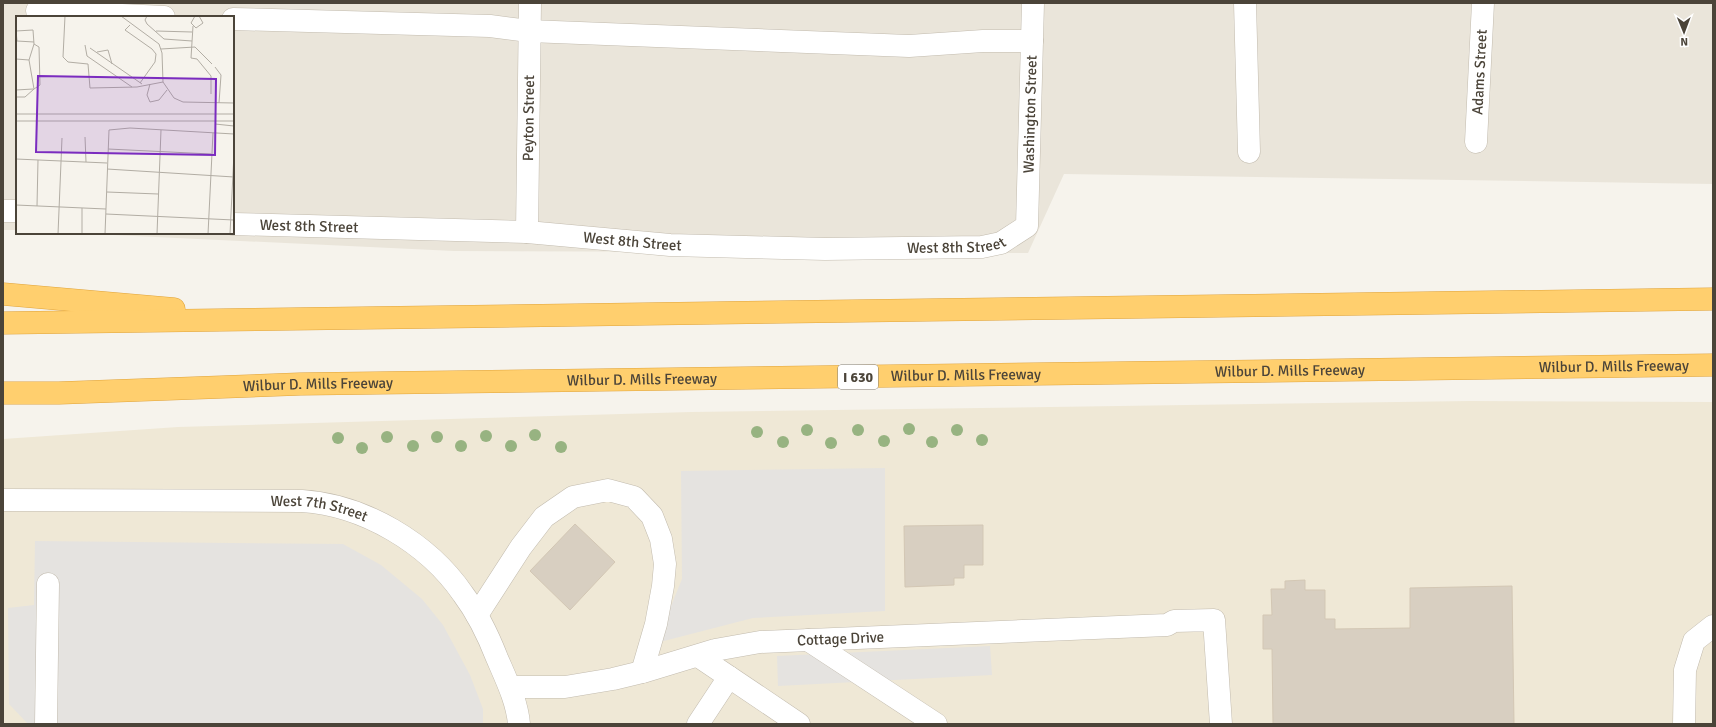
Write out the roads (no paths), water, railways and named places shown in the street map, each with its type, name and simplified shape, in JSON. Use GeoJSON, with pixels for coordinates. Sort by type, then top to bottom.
{"type":"FeatureCollection","features":[{"type":"Feature","properties":{"kind":"highway"},"geometry":{"type":"LineString","coordinates":[[3,294],[307,319]]}},
{"type":"Feature","properties":{"kind":"highway"},"geometry":{"type":"LineString","coordinates":[[3,324],[1713,299]]}},
{"type":"Feature","properties":{"kind":"highway","name":"Wilbur D. Mills Freeway"},"geometry":{"type":"LineString","coordinates":[[3,393],[59,393],[300,384],[1713,365]]}},
{"type":"Feature","properties":{"kind":"highway"},"geometry":{"type":"LineString","coordinates":[[3,397],[59,393]]}},
{"type":"Feature","properties":{"kind":"street","name":"Peyton Street"},"geometry":{"type":"LineString","coordinates":[[527,232],[530,3]]}},
{"type":"Feature","properties":{"kind":"street","name":"Washington Street"},"geometry":{"type":"LineString","coordinates":[[1027,226],[1033,3]]}},
{"type":"Feature","properties":{"kind":"street"},"geometry":{"type":"LineString","coordinates":[[1245,3],[1249,152]]}},
{"type":"Feature","properties":{"kind":"street","name":"Adams Street"},"geometry":{"type":"LineString","coordinates":[[1476,142],[1483,3]]}},
{"type":"Feature","properties":{"kind":"street"},"geometry":{"type":"LineString","coordinates":[[37,10],[146,16]]}},
{"type":"Feature","properties":{"kind":"street"},"geometry":{"type":"LineString","coordinates":[[234,19],[490,26],[530,31],[909,46],[982,41],[1032,41]]}},
{"type":"Feature","properties":{"kind":"street"},"geometry":{"type":"LineString","coordinates":[[3,211],[16,211]]}},
{"type":"Feature","properties":{"kind":"street","name":"West 8th Street"},"geometry":{"type":"LineString","coordinates":[[234,224],[527,232],[670,245],[825,249],[982,247],[1001,243],[1027,226]]}},
{"type":"Feature","properties":{"kind":"street"},"geometry":{"type":"LineString","coordinates":[[477,615],[498,586],[521,547],[544,517],[572,497],[608,490],[634,497],[652,516],[662,540],[665,564],[663,586],[656,624],[642,672]]}},
{"type":"Feature","properties":{"kind":"street","name":"West 7th Street"},"geometry":{"type":"LineString","coordinates":[[3,500],[302,501],[337,506],[359,514],[406,538],[444,570],[463,593],[483,625],[510,687],[518,713],[518,724]]}},
{"type":"Feature","properties":{"kind":"street"},"geometry":{"type":"LineString","coordinates":[[46,724],[48,584]]}},
{"type":"Feature","properties":{"kind":"street","name":"Cottage Drive"},"geometry":{"type":"LineString","coordinates":[[510,687],[566,686],[612,679],[642,672],[715,650],[760,642],[1167,625],[1174,621],[1214,620],[1221,724]]}},
{"type":"Feature","properties":{"kind":"street"},"geometry":{"type":"LineString","coordinates":[[1684,724],[1684,670],[1694,641],[1713,626]]}},
{"type":"Feature","properties":{"kind":"street"},"geometry":{"type":"LineString","coordinates":[[808,640],[936,724]]}},
{"type":"Feature","properties":{"kind":"street"},"geometry":{"type":"LineString","coordinates":[[698,656],[799,724]]}},
{"type":"Feature","properties":{"kind":"street"},"geometry":{"type":"LineString","coordinates":[[698,724],[729,677]]}}]}
